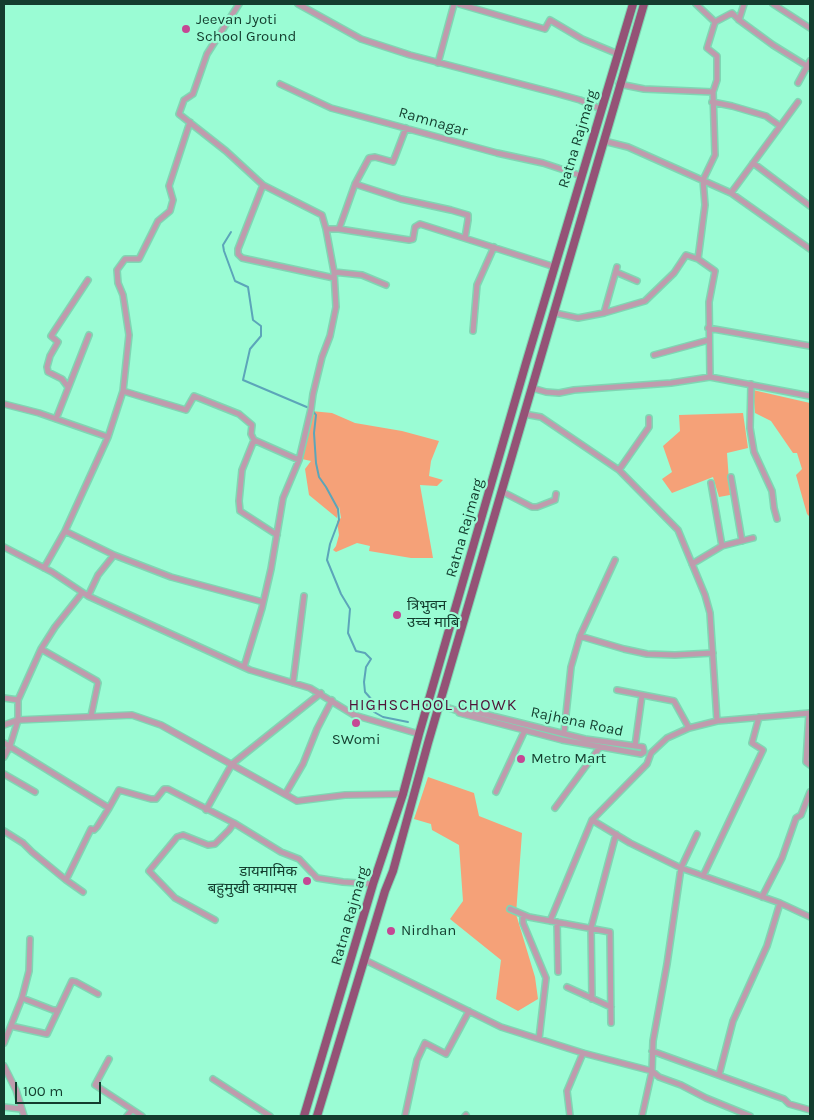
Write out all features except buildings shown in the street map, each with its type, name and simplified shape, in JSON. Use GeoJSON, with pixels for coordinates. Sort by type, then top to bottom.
{"type":"FeatureCollection","features":[{"type":"Feature","properties":{"kind":"highway","name":"Ratna Rajmarg"},"geometry":{"type":"LineString","coordinates":[[304,1116],[373,884],[403,794],[633,4]]}},
{"type":"Feature","properties":{"kind":"highway","name":"Ratna Rajmarg"},"geometry":{"type":"LineString","coordinates":[[317,1116],[385,891],[393,871],[428,743],[644,4]]}},
{"type":"Feature","properties":{"kind":"street"},"geometry":{"type":"LineString","coordinates":[[239,4],[207,54],[194,94],[184,100],[179,114],[226,152],[263,186],[322,214],[334,272],[336,307],[330,336],[322,357],[313,394],[299,460],[283,498],[263,602],[244,667]]}},
{"type":"Feature","properties":{"kind":"street"},"geometry":{"type":"LineString","coordinates":[[298,4],[361,39],[410,56],[555,93],[602,109]]}},
{"type":"Feature","properties":{"kind":"street"},"geometry":{"type":"LineString","coordinates":[[438,63],[454,4]]}},
{"type":"Feature","properties":{"kind":"street"},"geometry":{"type":"LineString","coordinates":[[459,4],[545,29],[550,20],[582,39],[618,54]]}},
{"type":"Feature","properties":{"kind":"street"},"geometry":{"type":"LineString","coordinates":[[696,4],[715,22]]}},
{"type":"Feature","properties":{"kind":"street"},"geometry":{"type":"LineString","coordinates":[[738,20],[744,4]]}},
{"type":"Feature","properties":{"kind":"street"},"geometry":{"type":"LineString","coordinates":[[773,4],[810,28]]}},
{"type":"Feature","properties":{"kind":"street"},"geometry":{"type":"LineString","coordinates":[[698,259],[705,205],[703,180],[715,155],[715,124],[712,102],[717,80],[717,56],[707,48],[715,22],[732,13],[738,20],[808,67]]}},
{"type":"Feature","properties":{"kind":"street"},"geometry":{"type":"LineString","coordinates":[[798,82],[810,61]]}},
{"type":"Feature","properties":{"kind":"street","name":"Ramnagar"},"geometry":{"type":"LineString","coordinates":[[280,84],[331,108],[543,163],[582,176]]}},
{"type":"Feature","properties":{"kind":"street"},"geometry":{"type":"LineString","coordinates":[[620,84],[644,89],[713,92]]}},
{"type":"Feature","properties":{"kind":"street"},"geometry":{"type":"LineString","coordinates":[[712,102],[766,116],[780,126]]}},
{"type":"Feature","properties":{"kind":"street"},"geometry":{"type":"LineString","coordinates":[[731,193],[798,102]]}},
{"type":"Feature","properties":{"kind":"street"},"geometry":{"type":"LineString","coordinates":[[44,568],[65,531],[108,437],[123,391],[129,334],[117,270],[125,258],[139,259],[158,221],[170,210],[173,200],[169,186],[190,122]]}},
{"type":"Feature","properties":{"kind":"street"},"geometry":{"type":"LineString","coordinates":[[339,228],[355,184],[370,158],[375,157],[393,162],[406,128]]}},
{"type":"Feature","properties":{"kind":"street"},"geometry":{"type":"LineString","coordinates":[[604,141],[628,147],[731,193],[810,249]]}},
{"type":"Feature","properties":{"kind":"street"},"geometry":{"type":"LineString","coordinates":[[753,163],[810,206]]}},
{"type":"Feature","properties":{"kind":"street"},"geometry":{"type":"LineString","coordinates":[[355,184],[401,199],[468,215],[465,238]]}},
{"type":"Feature","properties":{"kind":"street"},"geometry":{"type":"LineString","coordinates":[[263,186],[238,249],[238,254],[242,258],[334,278]]}},
{"type":"Feature","properties":{"kind":"street"},"geometry":{"type":"LineString","coordinates":[[326,229],[339,228],[410,240],[413,239],[415,227],[420,224],[555,267]]}},
{"type":"Feature","properties":{"kind":"street"},"geometry":{"type":"LineString","coordinates":[[473,331],[477,285],[494,247]]}},
{"type":"Feature","properties":{"kind":"street"},"geometry":{"type":"LineString","coordinates":[[555,313],[578,318],[604,313],[645,301],[674,273],[686,255],[698,259],[715,271],[709,302],[708,340],[710,377]]}},
{"type":"Feature","properties":{"kind":"street"},"geometry":{"type":"LineString","coordinates":[[604,313],[617,270],[637,281]]}},
{"type":"Feature","properties":{"kind":"street"},"geometry":{"type":"LineString","coordinates":[[334,272],[362,275],[386,285]]}},
{"type":"Feature","properties":{"kind":"street"},"geometry":{"type":"LineString","coordinates":[[68,387],[62,379],[48,372],[47,367],[50,356],[58,342],[51,336],[88,280]]}},
{"type":"Feature","properties":{"kind":"street"},"geometry":{"type":"LineString","coordinates":[[708,328],[810,346]]}},
{"type":"Feature","properties":{"kind":"street"},"geometry":{"type":"LineString","coordinates":[[56,419],[89,335]]}},
{"type":"Feature","properties":{"kind":"street"},"geometry":{"type":"LineString","coordinates":[[654,356],[708,340]]}},
{"type":"Feature","properties":{"kind":"street"},"geometry":{"type":"LineString","coordinates":[[532,388],[559,393],[574,390],[671,383],[710,377],[810,395],[810,390]]}},
{"type":"Feature","properties":{"kind":"street"},"geometry":{"type":"LineString","coordinates":[[750,384],[750,428],[754,452],[772,491],[777,519]]}},
{"type":"Feature","properties":{"kind":"street"},"geometry":{"type":"LineString","coordinates":[[123,391],[186,410],[194,396],[239,414],[252,425],[251,434],[254,440],[299,460]]}},
{"type":"Feature","properties":{"kind":"street"},"geometry":{"type":"LineString","coordinates":[[4,404],[108,437]]}},
{"type":"Feature","properties":{"kind":"street"},"geometry":{"type":"LineString","coordinates":[[524,414],[541,417],[619,470],[678,530],[710,613],[717,721]]}},
{"type":"Feature","properties":{"kind":"street"},"geometry":{"type":"LineString","coordinates":[[619,470],[648,427],[649,418]]}},
{"type":"Feature","properties":{"kind":"street"},"geometry":{"type":"LineString","coordinates":[[254,440],[242,470],[240,511],[277,536]]}},
{"type":"Feature","properties":{"kind":"street"},"geometry":{"type":"LineString","coordinates":[[732,477],[742,541]]}},
{"type":"Feature","properties":{"kind":"street"},"geometry":{"type":"LineString","coordinates":[[711,483],[722,546]]}},
{"type":"Feature","properties":{"kind":"street"},"geometry":{"type":"LineString","coordinates":[[501,491],[532,507],[542,506],[555,500],[556,494]]}},
{"type":"Feature","properties":{"kind":"street"},"geometry":{"type":"LineString","coordinates":[[65,531],[114,555],[170,577],[263,602]]}},
{"type":"Feature","properties":{"kind":"street"},"geometry":{"type":"LineString","coordinates":[[692,564],[722,546],[753,538]]}},
{"type":"Feature","properties":{"kind":"street"},"geometry":{"type":"LineString","coordinates":[[4,547],[44,568],[88,596],[244,667],[320,694],[354,715],[419,734]]}},
{"type":"Feature","properties":{"kind":"street"},"geometry":{"type":"LineString","coordinates":[[88,596],[98,575],[114,555]]}},
{"type":"Feature","properties":{"kind":"street"},"geometry":{"type":"LineString","coordinates":[[564,733],[571,667],[580,636],[615,560]]}},
{"type":"Feature","properties":{"kind":"street"},"geometry":{"type":"LineString","coordinates":[[4,757],[10,746],[18,720],[18,700],[40,649],[82,592]]}},
{"type":"Feature","properties":{"kind":"street"},"geometry":{"type":"LineString","coordinates":[[293,683],[304,596]]}},
{"type":"Feature","properties":{"kind":"street"},"geometry":{"type":"LineString","coordinates":[[580,636],[624,650],[647,654],[713,653]]}},
{"type":"Feature","properties":{"kind":"street"},"geometry":{"type":"LineString","coordinates":[[40,649],[97,681],[90,716]]}},
{"type":"Feature","properties":{"kind":"street"},"geometry":{"type":"LineString","coordinates":[[617,690],[674,702],[689,728]]}},
{"type":"Feature","properties":{"kind":"street"},"geometry":{"type":"LineString","coordinates":[[206,810],[232,764],[320,694]]}},
{"type":"Feature","properties":{"kind":"street"},"geometry":{"type":"LineString","coordinates":[[635,746],[642,695]]}},
{"type":"Feature","properties":{"kind":"street"},"geometry":{"type":"LineString","coordinates":[[4,698],[18,700]]}},
{"type":"Feature","properties":{"kind":"street"},"geometry":{"type":"LineString","coordinates":[[286,793],[303,764],[317,729],[332,700]]}},
{"type":"Feature","properties":{"kind":"street","name":"Rajhena Road"},"geometry":{"type":"LineString","coordinates":[[440,705],[519,726],[564,733],[600,747],[643,751]]}},
{"type":"Feature","properties":{"kind":"street"},"geometry":{"type":"LineString","coordinates":[[550,921],[592,820],[647,764],[651,753],[667,738],[689,728],[717,721],[810,713],[806,762],[810,765]]}},
{"type":"Feature","properties":{"kind":"street"},"geometry":{"type":"LineString","coordinates":[[4,726],[18,720],[132,715],[161,725],[256,779],[286,793],[297,801],[345,795],[403,794]]}},
{"type":"Feature","properties":{"kind":"street"},"geometry":{"type":"LineString","coordinates":[[703,876],[763,750],[752,743],[758,717]]}},
{"type":"Feature","properties":{"kind":"street","name":"Rajhena Road"},"geometry":{"type":"LineString","coordinates":[[519,726],[525,730],[584,741],[635,746],[643,751]]}},
{"type":"Feature","properties":{"kind":"street"},"geometry":{"type":"LineString","coordinates":[[496,792],[525,730]]}},
{"type":"Feature","properties":{"kind":"street"},"geometry":{"type":"LineString","coordinates":[[4,743],[109,808]]}},
{"type":"Feature","properties":{"kind":"street"},"geometry":{"type":"LineString","coordinates":[[555,808],[600,747]]}},
{"type":"Feature","properties":{"kind":"street"},"geometry":{"type":"LineString","coordinates":[[643,751],[651,753]]}},
{"type":"Feature","properties":{"kind":"street"},"geometry":{"type":"LineString","coordinates":[[4,774],[36,792]]}},
{"type":"Feature","properties":{"kind":"street"},"geometry":{"type":"LineString","coordinates":[[66,880],[91,829],[97,828],[119,790],[156,799],[164,789],[172,791],[206,810],[234,822],[281,852],[299,859],[318,878],[373,884]]}},
{"type":"Feature","properties":{"kind":"street"},"geometry":{"type":"LineString","coordinates":[[762,897],[782,858],[796,818],[801,815],[810,792]]}},
{"type":"Feature","properties":{"kind":"street"},"geometry":{"type":"LineString","coordinates":[[592,820],[681,868],[762,897],[810,917]]}},
{"type":"Feature","properties":{"kind":"street"},"geometry":{"type":"LineString","coordinates":[[215,920],[175,898],[149,871],[177,837],[183,835],[208,845],[215,844],[234,822]]}},
{"type":"Feature","properties":{"kind":"street"},"geometry":{"type":"LineString","coordinates":[[4,831],[23,843],[82,892]]}},
{"type":"Feature","properties":{"kind":"street"},"geometry":{"type":"LineString","coordinates":[[592,998],[591,928],[616,834]]}},
{"type":"Feature","properties":{"kind":"street"},"geometry":{"type":"LineString","coordinates":[[642,1116],[652,1071],[652,1051],[681,868],[697,834]]}},
{"type":"Feature","properties":{"kind":"street"},"geometry":{"type":"LineString","coordinates":[[718,1075],[733,1021],[767,946],[780,904]]}},
{"type":"Feature","properties":{"kind":"street"},"geometry":{"type":"LineString","coordinates":[[510,909],[523,915],[610,932],[611,1023]]}},
{"type":"Feature","properties":{"kind":"street"},"geometry":{"type":"LineString","coordinates":[[523,915],[523,923],[546,978],[539,1039]]}},
{"type":"Feature","properties":{"kind":"street"},"geometry":{"type":"LineString","coordinates":[[557,922],[558,972]]}},
{"type":"Feature","properties":{"kind":"street"},"geometry":{"type":"LineString","coordinates":[[4,1042],[22,998],[29,970],[30,939]]}},
{"type":"Feature","properties":{"kind":"street"},"geometry":{"type":"LineString","coordinates":[[365,960],[501,1027],[582,1053],[652,1071],[659,1077],[682,1085],[706,1098],[750,1116]]}},
{"type":"Feature","properties":{"kind":"street"},"geometry":{"type":"LineString","coordinates":[[11,1026],[47,1034],[72,981],[98,994]]}},
{"type":"Feature","properties":{"kind":"street"},"geometry":{"type":"LineString","coordinates":[[567,987],[611,1007]]}},
{"type":"Feature","properties":{"kind":"street"},"geometry":{"type":"LineString","coordinates":[[22,998],[52,1010],[58,1010]]}},
{"type":"Feature","properties":{"kind":"street"},"geometry":{"type":"LineString","coordinates":[[405,1116],[417,1060],[425,1043],[446,1054],[469,1011]]}},
{"type":"Feature","properties":{"kind":"street"},"geometry":{"type":"LineString","coordinates":[[652,1051],[784,1099],[789,1104],[810,1110]]}},
{"type":"Feature","properties":{"kind":"street"},"geometry":{"type":"LineString","coordinates":[[570,1116],[567,1091],[582,1053]]}},
{"type":"Feature","properties":{"kind":"street"},"geometry":{"type":"LineString","coordinates":[[109,1059],[95,1085],[142,1116]]}},
{"type":"Feature","properties":{"kind":"street"},"geometry":{"type":"LineString","coordinates":[[4,1066],[16,1090],[24,1116]]}},
{"type":"Feature","properties":{"kind":"street"},"geometry":{"type":"LineString","coordinates":[[213,1079],[270,1116]]}},
{"type":"Feature","properties":{"kind":"street"},"geometry":{"type":"LineString","coordinates":[[4,1107],[21,1109]]}},
{"type":"Feature","properties":{"kind":"street"},"geometry":{"type":"LineString","coordinates":[[127,1116],[132,1110]]}},
{"type":"Feature","properties":{"kind":"shaded area"},"geometry":{"type":"Polygon","coordinates":[[[753,390],[810,403],[810,517],[807,514],[796,475],[802,469],[797,453],[793,453],[771,421],[755,413],[753,390]]]}},
{"type":"Feature","properties":{"kind":"shaded area"},"geometry":{"type":"Polygon","coordinates":[[[311,411],[332,413],[355,423],[402,431],[439,441],[431,461],[429,476],[443,480],[437,486],[420,485],[433,558],[411,558],[369,551],[370,546],[357,543],[336,552],[333,550],[339,535],[337,521],[341,518],[339,506],[337,518],[309,495],[305,469],[311,461],[302,459],[311,411]]]}},
{"type":"Feature","properties":{"kind":"shaded area"},"geometry":{"type":"Polygon","coordinates":[[[743,413],[748,448],[727,453],[730,495],[719,497],[713,477],[672,493],[662,479],[672,472],[663,446],[680,431],[679,415],[743,413]]]}},
{"type":"Feature","properties":{"kind":"shaded area"},"geometry":{"type":"Polygon","coordinates":[[[428,777],[474,793],[479,816],[522,833],[516,914],[535,977],[538,999],[518,1011],[496,999],[501,960],[450,919],[463,901],[459,845],[432,830],[431,824],[414,819],[428,777]]]}},
{"type":"Feature","properties":{"kind":"waterway"},"geometry":{"type":"LineString","coordinates":[[231,232],[223,245],[224,251],[235,281],[248,287],[253,320],[261,326],[261,336],[250,349],[243,380],[309,408]]}},
{"type":"Feature","properties":{"kind":"waterway"},"geometry":{"type":"LineString","coordinates":[[313,411],[316,415],[314,433],[319,477],[338,509],[339,520],[330,544],[327,560],[341,594],[350,609],[348,633],[356,651],[365,653],[371,659],[366,667],[365,692],[373,701],[374,712],[383,717],[408,722]]}},
{"type":"Feature","properties":{"kind":"place","name":"Jeevan Jyoti School Ground"},"geometry":{"type":"Point","coordinates":[186,29]}},
{"type":"Feature","properties":{"kind":"place","name":"त्रिभुवन उच्च माबि"},"geometry":{"type":"Point","coordinates":[397,615]}},
{"type":"Feature","properties":{"kind":"place","name":"SWomi"},"geometry":{"type":"Point","coordinates":[356,723]}},
{"type":"Feature","properties":{"kind":"place","name":"Metro Mart"},"geometry":{"type":"Point","coordinates":[521,759]}},
{"type":"Feature","properties":{"kind":"place","name":"डायमामिक बहुमुखी क्याम्पस"},"geometry":{"type":"Point","coordinates":[307,881]}},
{"type":"Feature","properties":{"kind":"place","name":"Nirdhan"},"geometry":{"type":"Point","coordinates":[391,931]}},
{"type":"Feature","properties":{"kind":"district","name":"HIGHSCHOOL CHOWK"},"geometry":{"type":"Point","coordinates":[433,705]}}]}
